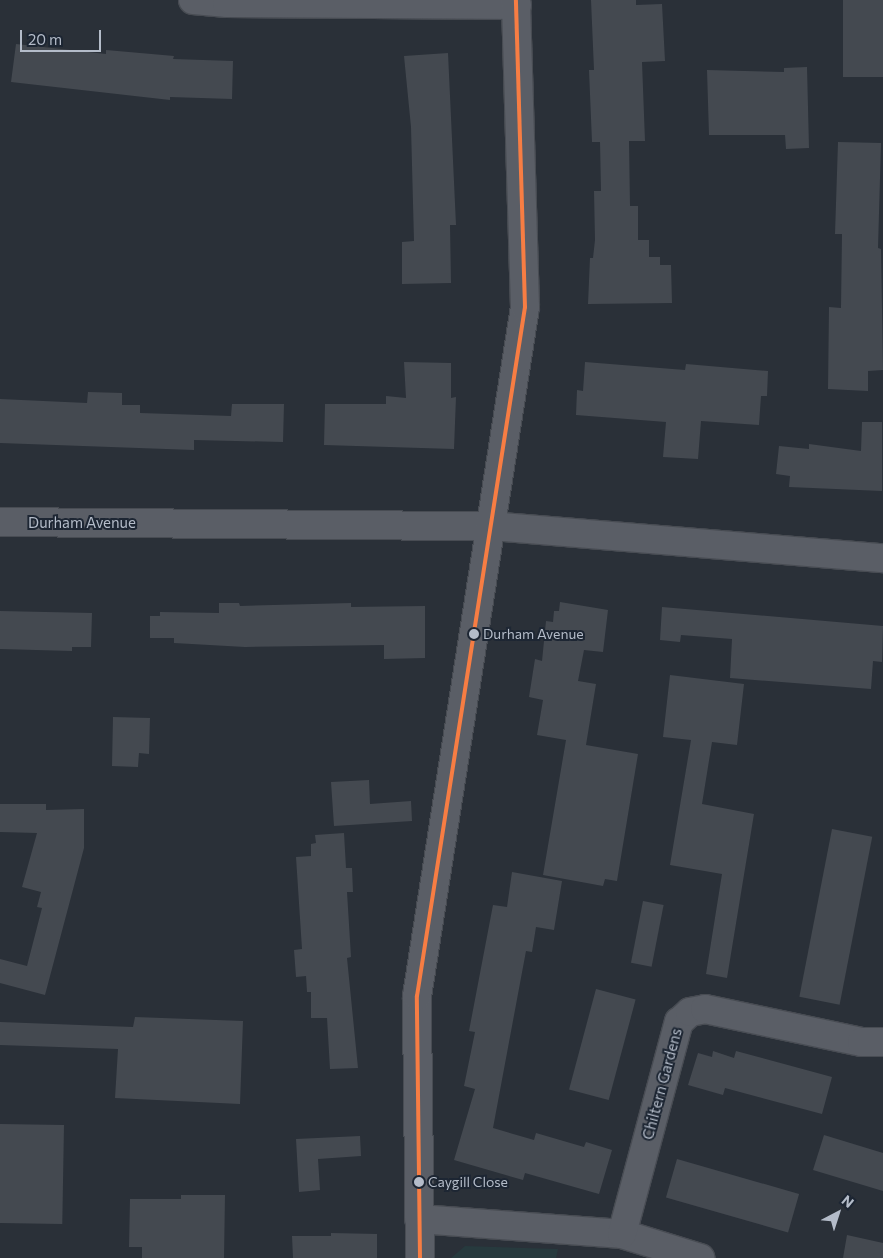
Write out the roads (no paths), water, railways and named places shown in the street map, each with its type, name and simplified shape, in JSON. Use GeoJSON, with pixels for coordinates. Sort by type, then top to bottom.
{"type":"FeatureCollection","features":[{"type":"Feature","properties":{"kind":"street"},"geometry":{"type":"LineString","coordinates":[[193,0],[227,3],[516,3],[525,307],[417,996],[420,1258]]}},
{"type":"Feature","properties":{"kind":"street","name":"Durham Avenue"},"geometry":{"type":"LineString","coordinates":[[0,522],[491,526],[883,558]]}},
{"type":"Feature","properties":{"kind":"street","name":"Chiltern Gardens"},"geometry":{"type":"LineString","coordinates":[[622,1234],[679,1022],[690,1012],[705,1009],[862,1042],[883,1042]]}},
{"type":"Feature","properties":{"kind":"street"},"geometry":{"type":"LineString","coordinates":[[419,1219],[622,1234],[700,1258]]}},
{"type":"Feature","properties":{"kind":"place","name":"Durham Avenue"},"geometry":{"type":"Point","coordinates":[474,634]}},
{"type":"Feature","properties":{"kind":"place","name":"Caygill Close"},"geometry":{"type":"Point","coordinates":[419,1182]}}]}
